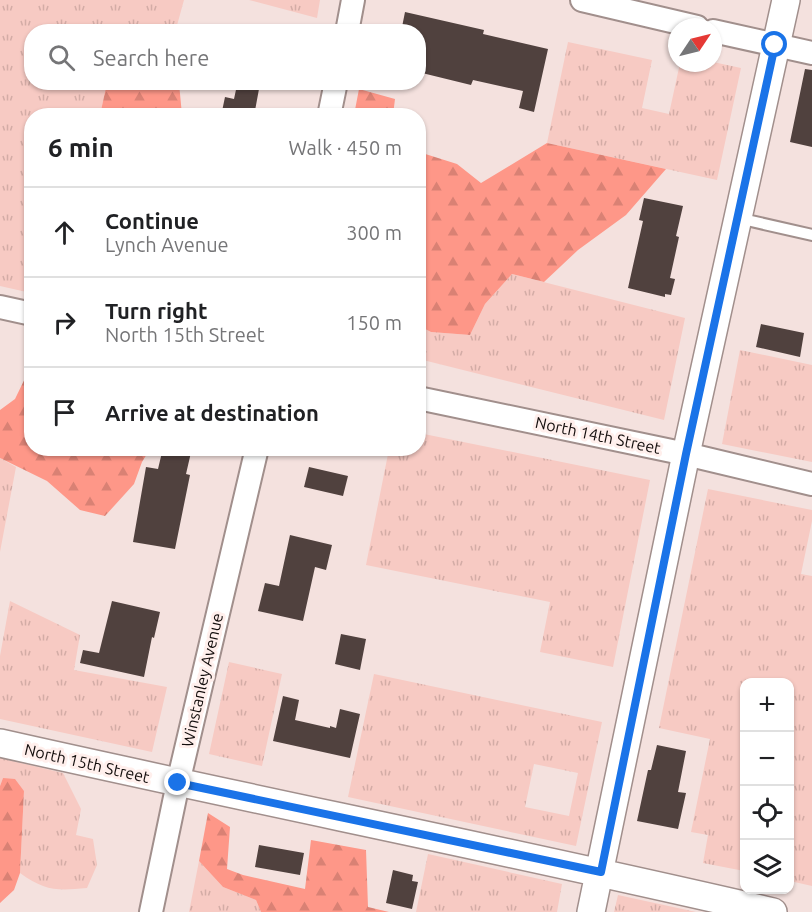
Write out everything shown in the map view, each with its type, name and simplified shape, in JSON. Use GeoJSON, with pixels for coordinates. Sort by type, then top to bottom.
{"type":"FeatureCollection","features":[{"type":"Feature","properties":{"kind":"street"},"geometry":{"type":"LineString","coordinates":[[348,24],[353,0]]}},
{"type":"Feature","properties":{"kind":"street"},"geometry":{"type":"LineString","coordinates":[[582,0],[668,20]]}},
{"type":"Feature","properties":{"kind":"street"},"geometry":{"type":"LineString","coordinates":[[591,912],[686,454],[786,0]]}},
{"type":"Feature","properties":{"kind":"street"},"geometry":{"type":"LineString","coordinates":[[722,33],[812,53]]}},
{"type":"Feature","properties":{"kind":"street"},"geometry":{"type":"LineString","coordinates":[[331,108],[334,90]]}},
{"type":"Feature","properties":{"kind":"street"},"geometry":{"type":"LineString","coordinates":[[0,307],[24,312]]}},
{"type":"Feature","properties":{"kind":"street","name":"North 14th Street"},"geometry":{"type":"LineString","coordinates":[[426,400],[686,454],[812,484]]}},
{"type":"Feature","properties":{"kind":"street","name":"Winstanley Avenue"},"geometry":{"type":"LineString","coordinates":[[151,912],[178,783],[255,456]]}},
{"type":"Feature","properties":{"kind":"street","name":"North 15th Street"},"geometry":{"type":"LineString","coordinates":[[0,743],[601,872],[773,912]]}},
{"type":"Feature","properties":{"kind":"lane"},"geometry":{"type":"LineString","coordinates":[[737,218],[812,235]]}},
{"type":"Feature","properties":{"kind":"green space"},"geometry":{"type":"Polygon","coordinates":[[[0,0],[184,0],[177,24],[24,24],[24,90],[105,90],[102,108],[24,108],[24,291],[0,286],[0,0]]]}},
{"type":"Feature","properties":{"kind":"green space"},"geometry":{"type":"Polygon","coordinates":[[[249,0],[320,0],[317,18],[249,0]]]}},
{"type":"Feature","properties":{"kind":"green space"},"geometry":{"type":"Polygon","coordinates":[[[568,42],[652,60],[642,108],[669,114],[678,72],[722,72],[722,64],[741,68],[717,180],[547,143],[568,42]]]}},
{"type":"Feature","properties":{"kind":"green space"},"geometry":{"type":"Polygon","coordinates":[[[105,90],[180,90],[181,108],[102,108],[105,90]]]}},
{"type":"Feature","properties":{"kind":"green space"},"geometry":{"type":"Polygon","coordinates":[[[359,90],[395,99],[394,108],[355,108],[359,90]]]}},
{"type":"Feature","properties":{"kind":"green space"},"geometry":{"type":"Polygon","coordinates":[[[547,143],[666,169],[626,215],[578,250],[544,282],[512,274],[485,304],[470,335],[431,332],[426,330],[426,154],[457,164],[481,183],[547,143]]]}},
{"type":"Feature","properties":{"kind":"green space"},"geometry":{"type":"Polygon","coordinates":[[[512,274],[685,318],[664,420],[426,361],[426,330],[431,332],[470,335],[485,304],[512,274]]]}},
{"type":"Feature","properties":{"kind":"green space"},"geometry":{"type":"Polygon","coordinates":[[[740,350],[812,365],[812,462],[722,444],[740,350]]]}},
{"type":"Feature","properties":{"kind":"green space"},"geometry":{"type":"Polygon","coordinates":[[[24,380],[24,456],[146,456],[134,484],[105,516],[80,510],[47,481],[0,458],[0,410],[15,399],[24,380]]]}},
{"type":"Feature","properties":{"kind":"green space"},"geometry":{"type":"Polygon","coordinates":[[[426,434],[650,480],[613,667],[540,652],[550,602],[366,565],[388,456],[426,456],[426,434]]]}},
{"type":"Feature","properties":{"kind":"green space"},"geometry":{"type":"Polygon","coordinates":[[[0,458],[16,467],[0,552],[0,458]]]}},
{"type":"Feature","properties":{"kind":"green space"},"geometry":{"type":"Polygon","coordinates":[[[708,489],[812,510],[812,521],[801,574],[812,576],[812,886],[794,882],[794,678],[740,678],[740,870],[703,863],[708,835],[691,832],[710,739],[659,728],[708,489]]]}},
{"type":"Feature","properties":{"kind":"green space"},"geometry":{"type":"Polygon","coordinates":[[[10,601],[80,635],[74,670],[167,687],[152,752],[0,719],[0,656],[10,601]]]}},
{"type":"Feature","properties":{"kind":"green space"},"geometry":{"type":"Polygon","coordinates":[[[229,662],[282,674],[262,766],[209,754],[229,662]]]}},
{"type":"Feature","properties":{"kind":"green space"},"geometry":{"type":"Polygon","coordinates":[[[374,674],[602,722],[576,846],[348,797],[374,674]],[[534,764],[525,807],[569,816],[578,773],[534,764]]]}},
{"type":"Feature","properties":{"kind":"green space"},"geometry":{"type":"Polygon","coordinates":[[[0,758],[63,773],[81,809],[76,835],[93,839],[97,865],[87,888],[52,888],[37,883],[20,873],[24,791],[3,778],[0,786],[0,758]]]}},
{"type":"Feature","properties":{"kind":"green space"},"geometry":{"type":"Polygon","coordinates":[[[3,778],[15,779],[24,791],[20,873],[14,890],[0,903],[0,786],[3,778]]]}},
{"type":"Feature","properties":{"kind":"green space"},"geometry":{"type":"Polygon","coordinates":[[[208,813],[230,827],[227,869],[243,875],[305,889],[311,840],[366,850],[368,907],[389,912],[261,912],[256,900],[223,887],[199,861],[208,813]]]}},
{"type":"Feature","properties":{"kind":"green space"},"geometry":{"type":"Polygon","coordinates":[[[428,854],[562,884],[557,912],[416,912],[428,854]]]}},
{"type":"Feature","properties":{"kind":"green space"},"geometry":{"type":"Polygon","coordinates":[[[199,861],[223,887],[256,900],[261,912],[189,912],[199,861]]]}},
{"type":"Feature","properties":{"kind":"green space"},"geometry":{"type":"Polygon","coordinates":[[[618,895],[696,912],[614,912],[618,895]]]}},
{"type":"Feature","properties":{"kind":"building"},"geometry":{"type":"Polygon","coordinates":[[[405,12],[484,30],[483,34],[548,49],[534,112],[519,108],[523,91],[473,80],[471,85],[426,74],[426,24],[403,24],[405,12]]]}},
{"type":"Feature","properties":{"kind":"building"},"geometry":{"type":"Polygon","coordinates":[[[805,69],[812,70],[812,147],[790,142],[805,69]]]}},
{"type":"Feature","properties":{"kind":"building"},"geometry":{"type":"Polygon","coordinates":[[[236,90],[259,90],[255,108],[223,108],[225,97],[234,99],[236,90]]]}},
{"type":"Feature","properties":{"kind":"building"},"geometry":{"type":"Polygon","coordinates":[[[644,198],[683,206],[670,278],[675,279],[671,295],[665,294],[665,297],[628,288],[643,221],[639,220],[644,198]]]}},
{"type":"Feature","properties":{"kind":"building"},"geometry":{"type":"Polygon","coordinates":[[[761,324],[804,333],[800,357],[756,347],[761,324]]]}},
{"type":"Feature","properties":{"kind":"building"},"geometry":{"type":"Polygon","coordinates":[[[161,456],[190,456],[186,474],[190,475],[175,549],[133,542],[146,467],[158,469],[161,456]]]}},
{"type":"Feature","properties":{"kind":"building"},"geometry":{"type":"Polygon","coordinates":[[[309,467],[348,476],[343,496],[304,487],[309,467]]]}},
{"type":"Feature","properties":{"kind":"building"},"geometry":{"type":"Polygon","coordinates":[[[290,535],[332,545],[326,570],[315,567],[303,621],[258,611],[265,583],[279,586],[290,535]]]}},
{"type":"Feature","properties":{"kind":"building"},"geometry":{"type":"Polygon","coordinates":[[[112,601],[160,612],[144,677],[80,663],[83,650],[99,653],[112,601]]]}},
{"type":"Feature","properties":{"kind":"building"},"geometry":{"type":"Polygon","coordinates":[[[341,634],[366,639],[360,670],[335,664],[341,634]]]}},
{"type":"Feature","properties":{"kind":"building"},"geometry":{"type":"Polygon","coordinates":[[[283,696],[299,700],[295,720],[336,728],[340,709],[360,714],[350,758],[273,741],[283,696]]]}},
{"type":"Feature","properties":{"kind":"building"},"geometry":{"type":"Polygon","coordinates":[[[657,745],[686,751],[678,792],[686,793],[678,829],[637,821],[648,770],[651,770],[657,745]]]}},
{"type":"Feature","properties":{"kind":"building"},"geometry":{"type":"Polygon","coordinates":[[[259,845],[304,853],[300,875],[255,867],[259,845]]]}},
{"type":"Feature","properties":{"kind":"building"},"geometry":{"type":"Polygon","coordinates":[[[393,870],[413,875],[412,881],[418,882],[412,909],[386,903],[393,870]]]}},
{"type":"Feature","properties":{"kind":"route"},"geometry":{"type":"LineString","coordinates":[[178,783],[601,872],[686,454],[775,45]]}}]}
